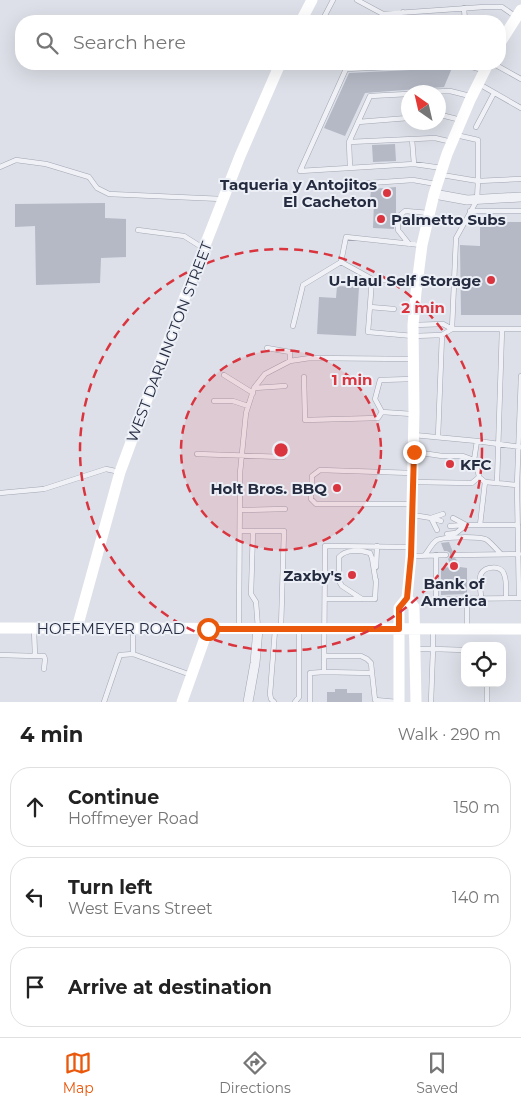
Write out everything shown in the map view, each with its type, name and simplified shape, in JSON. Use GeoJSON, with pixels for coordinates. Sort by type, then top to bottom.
{"type":"FeatureCollection","features":[{"type":"Feature","properties":{"kind":"main road"},"geometry":{"type":"LineString","coordinates":[[304,15],[312,0]]}},
{"type":"Feature","properties":{"kind":"main road"},"geometry":{"type":"LineString","coordinates":[[506,33],[518,14]]}},
{"type":"Feature","properties":{"kind":"main road","name":"WEST DARLINGTON STREET"},"geometry":{"type":"LineString","coordinates":[[78,628],[120,472],[204,249],[277,70]]}},
{"type":"Feature","properties":{"kind":"main road"},"geometry":{"type":"LineString","coordinates":[[398,702],[399,608],[407,598],[411,551],[414,452],[413,330],[422,245],[439,180],[453,139],[484,70]]}},
{"type":"Feature","properties":{"kind":"main road"},"geometry":{"type":"LineString","coordinates":[[407,598],[414,607],[416,702]]}},
{"type":"Feature","properties":{"kind":"main road","name":"HOFFMEYER ROAD"},"geometry":{"type":"LineString","coordinates":[[0,628],[520,628]]}},
{"type":"Feature","properties":{"kind":"main road"},"geometry":{"type":"LineString","coordinates":[[182,702],[208,629]]}},
{"type":"Feature","properties":{"kind":"street"},"geometry":{"type":"LineString","coordinates":[[439,180],[467,200],[521,197]]}},
{"type":"Feature","properties":{"kind":"street"},"geometry":{"type":"LineString","coordinates":[[248,702],[255,663],[258,629]]}},
{"type":"Feature","properties":{"kind":"lane"},"geometry":{"type":"LineString","coordinates":[[325,15],[333,0]]}},
{"type":"Feature","properties":{"kind":"lane"},"geometry":{"type":"LineString","coordinates":[[358,0],[382,14],[502,7],[518,14]]}},
{"type":"Feature","properties":{"kind":"lane"},"geometry":{"type":"LineString","coordinates":[[464,8],[465,15]]}},
{"type":"Feature","properties":{"kind":"lane"},"geometry":{"type":"LineString","coordinates":[[346,70],[300,172],[414,164],[439,180]]}},
{"type":"Feature","properties":{"kind":"lane"},"geometry":{"type":"LineString","coordinates":[[505,70],[521,79]]}},
{"type":"Feature","properties":{"kind":"lane"},"geometry":{"type":"LineString","coordinates":[[478,83],[521,108]]}},
{"type":"Feature","properties":{"kind":"lane"},"geometry":{"type":"LineString","coordinates":[[446,91],[471,96]]}},
{"type":"Feature","properties":{"kind":"lane"},"geometry":{"type":"LineString","coordinates":[[476,127],[494,93]]}},
{"type":"Feature","properties":{"kind":"lane"},"geometry":{"type":"LineString","coordinates":[[350,168],[349,142],[370,96],[401,94]]}},
{"type":"Feature","properties":{"kind":"lane"},"geometry":{"type":"LineString","coordinates":[[446,116],[461,120]]}},
{"type":"Feature","properties":{"kind":"lane"},"geometry":{"type":"LineString","coordinates":[[358,122],[401,119]]}},
{"type":"Feature","properties":{"kind":"lane"},"geometry":{"type":"LineString","coordinates":[[349,142],[435,138],[478,140],[477,200],[456,238],[452,329]]}},
{"type":"Feature","properties":{"kind":"lane"},"geometry":{"type":"LineString","coordinates":[[412,139],[414,164]]}},
{"type":"Feature","properties":{"kind":"lane"},"geometry":{"type":"LineString","coordinates":[[0,167],[16,160],[46,164],[89,177],[97,188],[109,194],[224,199]]}},
{"type":"Feature","properties":{"kind":"lane"},"geometry":{"type":"LineString","coordinates":[[340,185],[413,180],[478,181],[521,179]]}},
{"type":"Feature","properties":{"kind":"lane"},"geometry":{"type":"LineString","coordinates":[[409,244],[398,230],[398,217],[405,211],[430,213]]}},
{"type":"Feature","properties":{"kind":"lane"},"geometry":{"type":"LineString","coordinates":[[470,211],[521,211]]}},
{"type":"Feature","properties":{"kind":"lane"},"geometry":{"type":"LineString","coordinates":[[138,230],[184,236],[204,249]]}},
{"type":"Feature","properties":{"kind":"lane"},"geometry":{"type":"LineString","coordinates":[[294,326],[303,285],[341,262],[346,237],[422,245]]}},
{"type":"Feature","properties":{"kind":"lane"},"geometry":{"type":"LineString","coordinates":[[341,262],[372,279],[417,283]]}},
{"type":"Feature","properties":{"kind":"lane"},"geometry":{"type":"LineString","coordinates":[[372,279],[368,332],[413,330],[442,324],[452,329],[521,329]]}},
{"type":"Feature","properties":{"kind":"lane"},"geometry":{"type":"LineString","coordinates":[[370,307],[394,309]]}},
{"type":"Feature","properties":{"kind":"lane"},"geometry":{"type":"LineString","coordinates":[[413,330],[442,335],[452,329]]}},
{"type":"Feature","properties":{"kind":"lane"},"geometry":{"type":"LineString","coordinates":[[497,483],[502,329]]}},
{"type":"Feature","properties":{"kind":"lane"},"geometry":{"type":"LineString","coordinates":[[438,437],[442,335]]}},
{"type":"Feature","properties":{"kind":"lane"},"geometry":{"type":"LineString","coordinates":[[267,348],[290,352],[290,361]]}},
{"type":"Feature","properties":{"kind":"lane"},"geometry":{"type":"LineString","coordinates":[[239,629],[240,473],[246,413],[253,390],[265,374],[290,361],[310,358],[414,359]]}},
{"type":"Feature","properties":{"kind":"lane"},"geometry":{"type":"LineString","coordinates":[[224,374],[253,390],[285,386]]}},
{"type":"Feature","properties":{"kind":"lane"},"geometry":{"type":"LineString","coordinates":[[436,555],[436,599],[520,598],[517,484],[520,447],[521,376]]}},
{"type":"Feature","properties":{"kind":"lane"},"geometry":{"type":"LineString","coordinates":[[304,377],[305,420],[378,418],[382,412]]}},
{"type":"Feature","properties":{"kind":"lane"},"geometry":{"type":"LineString","coordinates":[[382,412],[375,399],[380,380],[414,379]]}},
{"type":"Feature","properties":{"kind":"lane"},"geometry":{"type":"LineString","coordinates":[[214,401],[233,401],[248,406]]}},
{"type":"Feature","properties":{"kind":"lane"},"geometry":{"type":"LineString","coordinates":[[382,412],[414,414]]}},
{"type":"Feature","properties":{"kind":"lane"},"geometry":{"type":"LineString","coordinates":[[414,435],[520,447]]}},
{"type":"Feature","properties":{"kind":"lane"},"geometry":{"type":"LineString","coordinates":[[477,441],[474,460],[479,477],[485,482],[517,484]]}},
{"type":"Feature","properties":{"kind":"lane"},"geometry":{"type":"LineString","coordinates":[[414,452],[442,456],[463,456],[474,460]]}},
{"type":"Feature","properties":{"kind":"lane"},"geometry":{"type":"LineString","coordinates":[[197,454],[283,457]]}},
{"type":"Feature","properties":{"kind":"lane"},"geometry":{"type":"LineString","coordinates":[[0,494],[44,488],[106,469],[120,472]]}},
{"type":"Feature","properties":{"kind":"lane"},"geometry":{"type":"LineString","coordinates":[[441,521],[412,510],[316,504],[311,499],[312,476],[320,470],[472,483],[479,477]]}},
{"type":"Feature","properties":{"kind":"lane"},"geometry":{"type":"LineString","coordinates":[[480,525],[485,482]]}},
{"type":"Feature","properties":{"kind":"lane"},"geometry":{"type":"LineString","coordinates":[[240,510],[285,509]]}},
{"type":"Feature","properties":{"kind":"lane"},"geometry":{"type":"LineString","coordinates":[[431,518],[444,514]]}},
{"type":"Feature","properties":{"kind":"lane"},"geometry":{"type":"LineString","coordinates":[[431,518],[437,530]]}},
{"type":"Feature","properties":{"kind":"lane"},"geometry":{"type":"LineString","coordinates":[[453,518],[466,525]]}},
{"type":"Feature","properties":{"kind":"lane"},"geometry":{"type":"LineString","coordinates":[[447,534],[456,533],[466,525]]}},
{"type":"Feature","properties":{"kind":"lane"},"geometry":{"type":"LineString","coordinates":[[450,526],[518,525]]}},
{"type":"Feature","properties":{"kind":"lane"},"geometry":{"type":"LineString","coordinates":[[240,531],[284,531],[278,629],[270,694],[274,702]]}},
{"type":"Feature","properties":{"kind":"lane"},"geometry":{"type":"LineString","coordinates":[[253,531],[251,594],[256,602],[258,629]]}},
{"type":"Feature","properties":{"kind":"lane"},"geometry":{"type":"LineString","coordinates":[[425,555],[438,539],[468,537],[486,539],[501,554]]}},
{"type":"Feature","properties":{"kind":"lane"},"geometry":{"type":"LineString","coordinates":[[324,672],[325,546],[377,546],[425,555],[446,555]]}},
{"type":"Feature","properties":{"kind":"lane"},"geometry":{"type":"LineString","coordinates":[[325,599],[376,599],[377,546]]}},
{"type":"Feature","properties":{"kind":"lane"},"geometry":{"type":"LineString","coordinates":[[362,599],[342,586],[339,581],[339,557],[342,553],[364,551],[370,553],[376,583]]}},
{"type":"Feature","properties":{"kind":"lane"},"geometry":{"type":"LineString","coordinates":[[455,555],[518,554]]}},
{"type":"Feature","properties":{"kind":"lane"},"geometry":{"type":"LineString","coordinates":[[480,598],[480,575],[483,571],[492,568],[504,571],[506,598]]}},
{"type":"Feature","properties":{"kind":"lane"},"geometry":{"type":"LineString","coordinates":[[467,598],[467,628]]}},
{"type":"Feature","properties":{"kind":"lane"},"geometry":{"type":"LineString","coordinates":[[34,628],[35,656]]}},
{"type":"Feature","properties":{"kind":"lane"},"geometry":{"type":"LineString","coordinates":[[133,628],[133,654]]}},
{"type":"Feature","properties":{"kind":"lane"},"geometry":{"type":"LineString","coordinates":[[295,702],[299,697],[299,629]]}},
{"type":"Feature","properties":{"kind":"lane"},"geometry":{"type":"LineString","coordinates":[[431,702],[434,629]]}},
{"type":"Feature","properties":{"kind":"lane"},"geometry":{"type":"LineString","coordinates":[[415,649],[461,650]]}},
{"type":"Feature","properties":{"kind":"lane"},"geometry":{"type":"LineString","coordinates":[[104,702],[120,655],[133,654],[192,675]]}},
{"type":"Feature","properties":{"kind":"lane"},"geometry":{"type":"LineString","coordinates":[[0,655],[44,656],[46,659],[44,669]]}},
{"type":"Feature","properties":{"kind":"lane"},"geometry":{"type":"LineString","coordinates":[[324,656],[361,656],[367,659],[371,663],[374,701],[398,702]]}},
{"type":"Feature","properties":{"kind":"lane"},"geometry":{"type":"LineString","coordinates":[[310,702],[310,673],[372,673]]}},
{"type":"Feature","properties":{"kind":"lane"},"geometry":{"type":"LineString","coordinates":[[487,687],[487,702]]}},
{"type":"Feature","properties":{"kind":"building"},"geometry":{"type":"Polygon","coordinates":[[[451,70],[445,85],[401,85],[401,90],[365,93],[345,136],[324,128],[349,73],[451,70]]]}},
{"type":"Feature","properties":{"kind":"building"},"geometry":{"type":"Polygon","coordinates":[[[395,144],[396,161],[373,162],[372,145],[395,144]]]}},
{"type":"Feature","properties":{"kind":"building"},"geometry":{"type":"Polygon","coordinates":[[[396,187],[394,229],[373,228],[374,202],[370,202],[371,189],[396,187]]]}},
{"type":"Feature","properties":{"kind":"building"},"geometry":{"type":"Polygon","coordinates":[[[105,203],[105,218],[126,219],[126,257],[101,258],[100,283],[36,285],[35,226],[15,227],[15,204],[105,203]]]}},
{"type":"Feature","properties":{"kind":"building","name":"U-Haul Self Storage"},"geometry":{"type":"Polygon","coordinates":[[[480,222],[521,222],[521,315],[461,315],[460,245],[480,246],[480,222]]]}},
{"type":"Feature","properties":{"kind":"building"},"geometry":{"type":"Polygon","coordinates":[[[337,286],[359,287],[356,336],[317,334],[319,297],[336,298],[337,286]]]}},
{"type":"Feature","properties":{"kind":"building","name":"Bank of America"},"geometry":{"type":"Polygon","coordinates":[[[449,542],[453,552],[452,557],[456,559],[460,567],[467,568],[467,594],[441,595],[441,568],[451,567],[448,559],[450,553],[444,551],[441,543],[449,542]]]}},
{"type":"Feature","properties":{"kind":"building"},"geometry":{"type":"Polygon","coordinates":[[[335,689],[347,689],[347,693],[362,693],[362,702],[327,702],[327,692],[335,692],[335,689]]]}},
{"type":"Feature","properties":{"kind":"place","name":"Taqueria y Antojitos El Cacheton"},"geometry":{"type":"Point","coordinates":[387,193]}},
{"type":"Feature","properties":{"kind":"place","name":"Palmetto Subs"},"geometry":{"type":"Point","coordinates":[381,219]}},
{"type":"Feature","properties":{"kind":"place","name":"U-Haul Self Storage"},"geometry":{"type":"Point","coordinates":[491,280]}},
{"type":"Feature","properties":{"kind":"place","name":"KFC"},"geometry":{"type":"Point","coordinates":[450,464]}},
{"type":"Feature","properties":{"kind":"place","name":"Holt Bros. BBQ"},"geometry":{"type":"Point","coordinates":[337,488]}},
{"type":"Feature","properties":{"kind":"place","name":"Bank of America"},"geometry":{"type":"Point","coordinates":[454,566]}},
{"type":"Feature","properties":{"kind":"place","name":"Zaxby's"},"geometry":{"type":"Point","coordinates":[352,575]}},
{"type":"Feature","properties":{"kind":"route"},"geometry":{"type":"LineString","coordinates":[[208,629],[399,629],[399,608],[407,598],[411,556],[414,452]]}}]}
